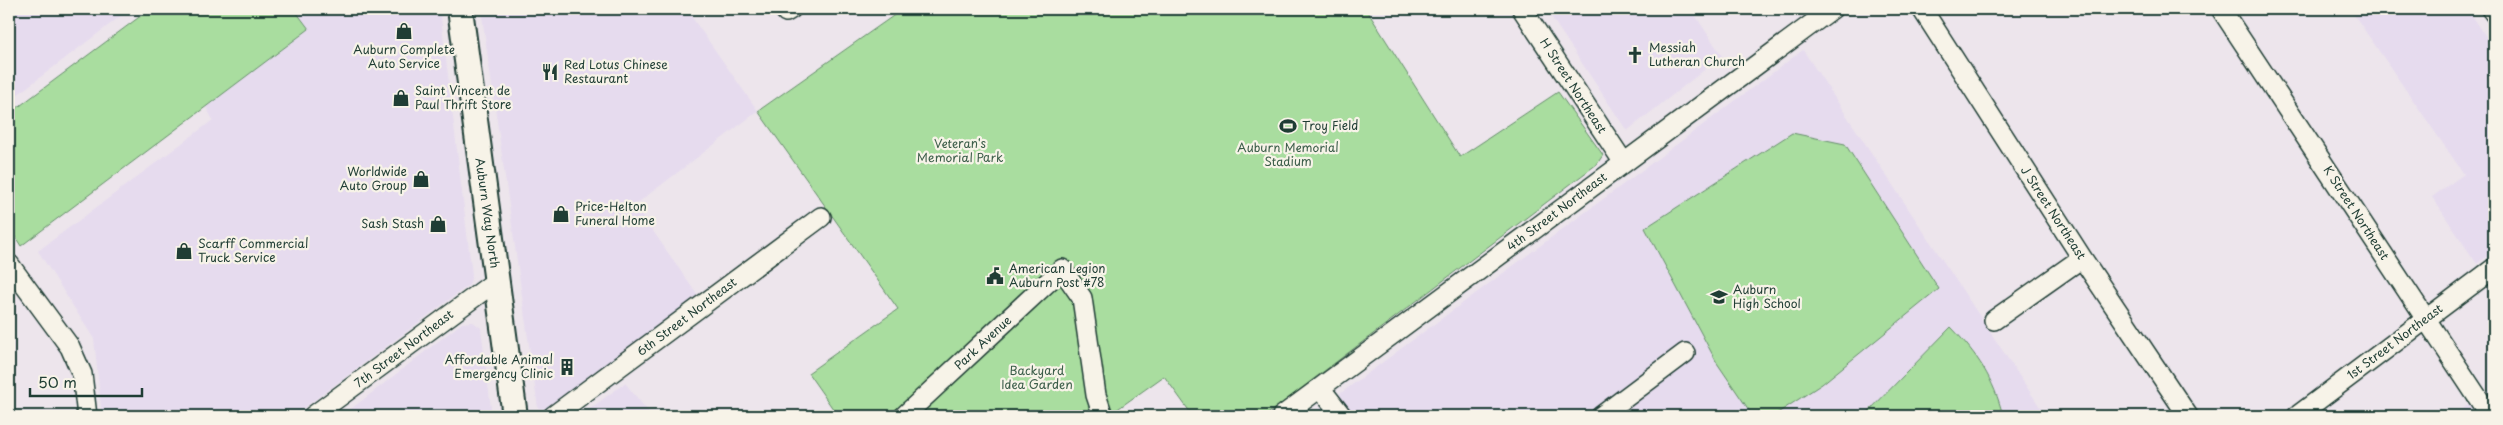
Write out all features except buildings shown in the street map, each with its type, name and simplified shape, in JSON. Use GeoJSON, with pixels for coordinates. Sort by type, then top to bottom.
{"type":"FeatureCollection","features":[{"type":"Feature","properties":{"kind":"main road","name":"Auburn Way North"},"geometry":{"type":"LineString","coordinates":[[460,9],[515,416]]}},
{"type":"Feature","properties":{"kind":"street"},"geometry":{"type":"LineString","coordinates":[[784,9],[786,12],[791,9]]}},
{"type":"Feature","properties":{"kind":"street","name":"H Street Northeast"},"geometry":{"type":"LineString","coordinates":[[1522,9],[1624,163]]}},
{"type":"Feature","properties":{"kind":"street","name":"4th Street Northeast"},"geometry":{"type":"LineString","coordinates":[[1282,416],[1832,9]]}},
{"type":"Feature","properties":{"kind":"street","name":"J Street Northeast"},"geometry":{"type":"LineString","coordinates":[[1922,9],[2082,258],[2188,416]]}},
{"type":"Feature","properties":{"kind":"street","name":"K Street Northeast"},"geometry":{"type":"LineString","coordinates":[[2222,9],[2490,416]]}},
{"type":"Feature","properties":{"kind":"street"},"geometry":{"type":"LineString","coordinates":[[2491,9],[2494,13]]}},
{"type":"Feature","properties":{"kind":"street","name":"6th Street Northeast"},"geometry":{"type":"LineString","coordinates":[[554,416],[821,217]]}},
{"type":"Feature","properties":{"kind":"street"},"geometry":{"type":"LineString","coordinates":[[1994,320],[2082,258]]}},
{"type":"Feature","properties":{"kind":"street"},"geometry":{"type":"LineString","coordinates":[[9,264],[70,347],[82,374],[87,416]]}},
{"type":"Feature","properties":{"kind":"street","name":"1st Street Northeast"},"geometry":{"type":"LineString","coordinates":[[2297,416],[2494,268]]}},
{"type":"Feature","properties":{"kind":"street","name":"Park Avenue"},"geometry":{"type":"LineString","coordinates":[[904,416],[1062,269],[1082,298],[1096,395],[1103,416]]}},
{"type":"Feature","properties":{"kind":"street","name":"7th Street Northeast"},"geometry":{"type":"LineString","coordinates":[[313,416],[496,281]]}},
{"type":"Feature","properties":{"kind":"street"},"geometry":{"type":"LineString","coordinates":[[1601,416],[1685,353]]}},
{"type":"Feature","properties":{"kind":"street"},"geometry":{"type":"LineString","coordinates":[[1321,389],[1342,416]]}},
{"type":"Feature","properties":{"kind":"shaded area"},"geometry":{"type":"Polygon","coordinates":[[[9,9],[130,9],[9,101],[9,9]]]}},
{"type":"Feature","properties":{"kind":"shaded area"},"geometry":{"type":"Polygon","coordinates":[[[294,9],[440,9],[472,275],[469,285],[293,416],[102,416],[94,339],[38,251],[213,120],[206,107],[309,29],[294,9]]]}},
{"type":"Feature","properties":{"kind":"shaded area"},"geometry":{"type":"Polygon","coordinates":[[[481,9],[686,9],[758,111],[635,205],[698,296],[548,409],[538,408],[481,9]]]}},
{"type":"Feature","properties":{"kind":"shaded area"},"geometry":{"type":"Polygon","coordinates":[[[1546,9],[1691,9],[1722,56],[1627,131],[1546,9]]]}},
{"type":"Feature","properties":{"kind":"shaded area"},"geometry":{"type":"Polygon","coordinates":[[[2350,9],[2468,9],[2494,49],[2494,251],[2477,264],[2432,197],[2464,174],[2350,9]]]}},
{"type":"Feature","properties":{"kind":"shaded area","name":"Auburn High School"},"geometry":{"type":"Polygon","coordinates":[[[1803,50],[2046,416],[1310,416],[1633,177],[1803,50]]]}},
{"type":"Feature","properties":{"kind":"shaded area"},"geometry":{"type":"Polygon","coordinates":[[[473,322],[481,328],[492,416],[342,416],[462,323],[473,322]]]}},
{"type":"Feature","properties":{"kind":"shaded area"},"geometry":{"type":"Polygon","coordinates":[[[625,383],[652,416],[580,416],[625,383]]]}},
{"type":"Feature","properties":{"kind":"shaded area"},"geometry":{"type":"Polygon","coordinates":[[[2494,386],[2494,416],[2453,416],[2494,386]]]}},
{"type":"Feature","properties":{"kind":"green space"},"geometry":{"type":"Polygon","coordinates":[[[150,9],[294,9],[309,29],[21,246],[9,227],[9,114],[150,9]]]}},
{"type":"Feature","properties":{"kind":"green space"},"geometry":{"type":"Polygon","coordinates":[[[903,9],[1366,9],[1460,157],[1558,92],[1603,155],[1597,164],[1265,416],[1193,416],[1164,376],[1112,413],[1113,416],[838,416],[808,373],[898,309],[758,111],[903,9]]]}},
{"type":"Feature","properties":{"kind":"green space"},"geometry":{"type":"Polygon","coordinates":[[[1792,133],[1845,144],[1939,289],[1822,384],[1773,416],[1753,416],[1717,363],[1645,228],[1792,133]]]}},
{"type":"Feature","properties":{"kind":"green space"},"geometry":{"type":"Polygon","coordinates":[[[1951,327],[1977,357],[1995,390],[2003,416],[1864,416],[1951,327]]]}},
{"type":"Feature","properties":{"kind":"place","name":"Auburn Complete Auto Service"},"geometry":{"type":"Point","coordinates":[404,31]}},
{"type":"Feature","properties":{"kind":"place","name":"Messiah Lutheran Church"},"geometry":{"type":"Point","coordinates":[1635,55]}},
{"type":"Feature","properties":{"kind":"place","name":"Red Lotus Chinese Restaurant"},"geometry":{"type":"Point","coordinates":[550,72]}},
{"type":"Feature","properties":{"kind":"place","name":"Saint Vincent de Paul Thrift Store"},"geometry":{"type":"Point","coordinates":[401,98]}},
{"type":"Feature","properties":{"kind":"place","name":"Troy Field"},"geometry":{"type":"Point","coordinates":[1288,126]}},
{"type":"Feature","properties":{"kind":"place","name":"Worldwide Auto Group"},"geometry":{"type":"Point","coordinates":[421,179]}},
{"type":"Feature","properties":{"kind":"place","name":"Price-Helton Funeral Home"},"geometry":{"type":"Point","coordinates":[561,214]}},
{"type":"Feature","properties":{"kind":"place","name":"Sash Stash"},"geometry":{"type":"Point","coordinates":[438,224]}},
{"type":"Feature","properties":{"kind":"place","name":"Scarff Commercial Truck Service"},"geometry":{"type":"Point","coordinates":[184,251]}},
{"type":"Feature","properties":{"kind":"place","name":"American Legion Auburn Post #78"},"geometry":{"type":"Point","coordinates":[995,276]}},
{"type":"Feature","properties":{"kind":"place","name":"Auburn High School"},"geometry":{"type":"Point","coordinates":[1719,297]}},
{"type":"Feature","properties":{"kind":"place","name":"Affordable Animal Emergency Clinic"},"geometry":{"type":"Point","coordinates":[567,367]}},
{"type":"Feature","properties":{"kind":"park label","name":"Veteran's Memorial Park"},"geometry":{"type":"Point","coordinates":[960,151]}},
{"type":"Feature","properties":{"kind":"park label","name":"Auburn Memorial Stadium"},"geometry":{"type":"Point","coordinates":[1288,155]}},
{"type":"Feature","properties":{"kind":"park label","name":"Backyard Idea Garden"},"geometry":{"type":"Point","coordinates":[1037,378]}}]}
